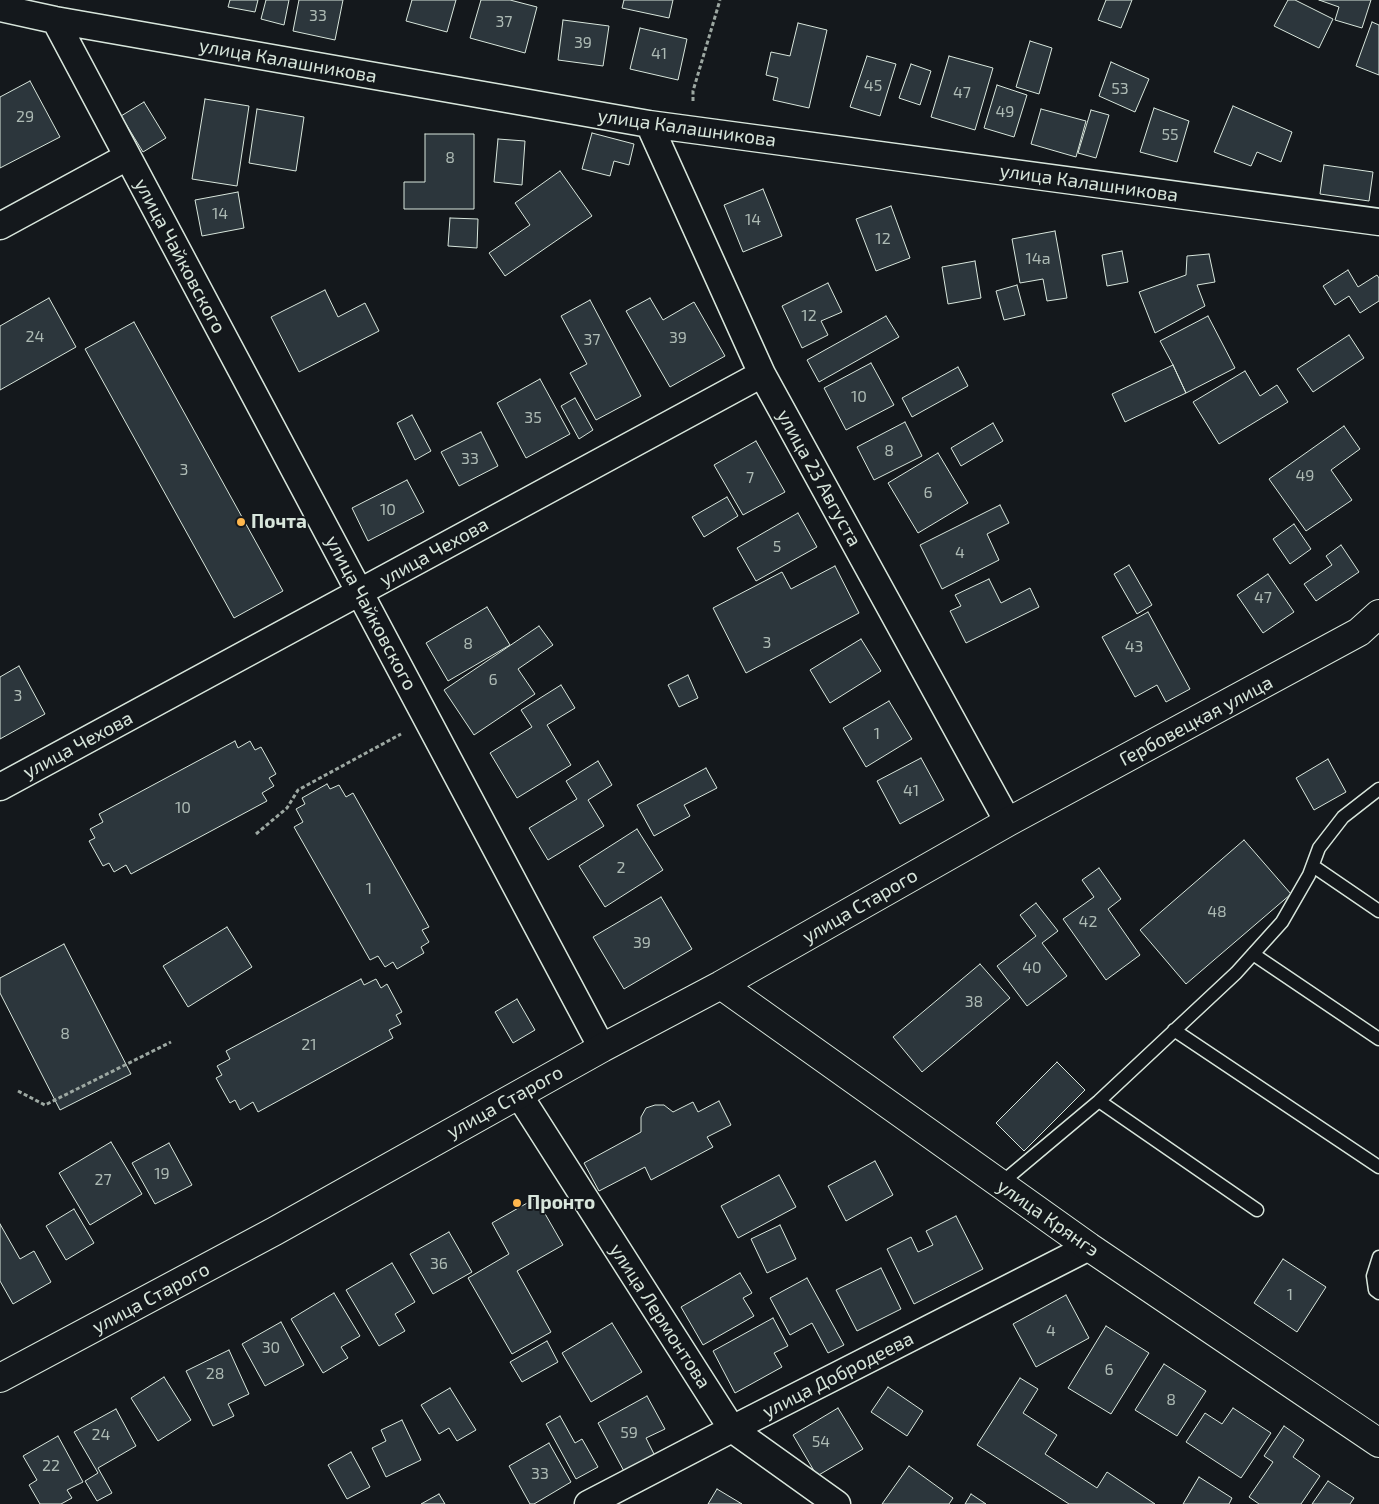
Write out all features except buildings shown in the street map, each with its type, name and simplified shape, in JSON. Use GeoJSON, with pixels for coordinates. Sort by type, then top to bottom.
{"type":"FeatureCollection","features":[{"type":"Feature","properties":{"kind":"street","name":"улица Калашникова"},"geometry":{"type":"LineString","coordinates":[[0,8],[55,20],[649,124],[1379,222]]}},
{"type":"Feature","properties":{"kind":"street","name":"улица Чайковского"},"geometry":{"type":"LineString","coordinates":[[55,20],[602,1048]]}},
{"type":"Feature","properties":{"kind":"street","name":"улица 23 Августа"},"geometry":{"type":"LineString","coordinates":[[649,124],[762,374],[1008,822]]}},
{"type":"Feature","properties":{"kind":"street"},"geometry":{"type":"LineString","coordinates":[[0,226],[127,157]]}},
{"type":"Feature","properties":{"kind":"street","name":"улица Чехова"},"geometry":{"type":"LineString","coordinates":[[0,787],[762,374]]}},
{"type":"Feature","properties":{"kind":"street","name":"Гербовецкая улица"},"geometry":{"type":"LineString","coordinates":[[1008,822],[1359,632],[1379,614]]}},
{"type":"Feature","properties":{"kind":"street","name":"улица Старого"},"geometry":{"type":"LineString","coordinates":[[0,1378],[275,1231],[602,1048],[721,985],[1008,822]]}},
{"type":"Feature","properties":{"kind":"street","name":"улица Крянгэ"},"geometry":{"type":"LineString","coordinates":[[721,985],[1089,1247],[1379,1443]]}},
{"type":"Feature","properties":{"kind":"street","name":"улица Лермонтова"},"geometry":{"type":"LineString","coordinates":[[519,1095],[732,1428],[837,1504]]}},
{"type":"Feature","properties":{"kind":"street","name":"улица Добродеева"},"geometry":{"type":"LineString","coordinates":[[588,1504],[732,1428],[1089,1247]]}},
{"type":"Feature","properties":{"kind":"lane"},"geometry":{"type":"LineString","coordinates":[[1000,1184],[1099,1101],[1236,973],[1282,922],[1309,875],[1319,848],[1344,817],[1379,789]]}},
{"type":"Feature","properties":{"kind":"lane"},"geometry":{"type":"LineString","coordinates":[[1313,866],[1379,911]]}},
{"type":"Feature","properties":{"kind":"lane"},"geometry":{"type":"LineString","coordinates":[[1253,954],[1379,1039]]}},
{"type":"Feature","properties":{"kind":"lane"},"geometry":{"type":"LineString","coordinates":[[1174,1030],[1379,1167]]}},
{"type":"Feature","properties":{"kind":"lane"},"geometry":{"type":"LineString","coordinates":[[1099,1101],[1257,1210]]}},
{"type":"Feature","properties":{"kind":"lane"},"geometry":{"type":"LineString","coordinates":[[1379,1257],[1373,1276],[1375,1290],[1379,1293]]}},
{"type":"Feature","properties":{"kind":"path"},"geometry":{"type":"LineString","coordinates":[[695,129],[693,91],[720,0]]}},
{"type":"Feature","properties":{"kind":"path"},"geometry":{"type":"LineString","coordinates":[[256,834],[286,808],[298,790],[401,734]]}},
{"type":"Feature","properties":{"kind":"path"},"geometry":{"type":"LineString","coordinates":[[18,1091],[45,1105],[171,1042]]}},
{"type":"Feature","properties":{"kind":"place","name":"Почта"},"geometry":{"type":"Point","coordinates":[241,522]}},
{"type":"Feature","properties":{"kind":"place","name":"Пронто"},"geometry":{"type":"Point","coordinates":[517,1203]}}]}
